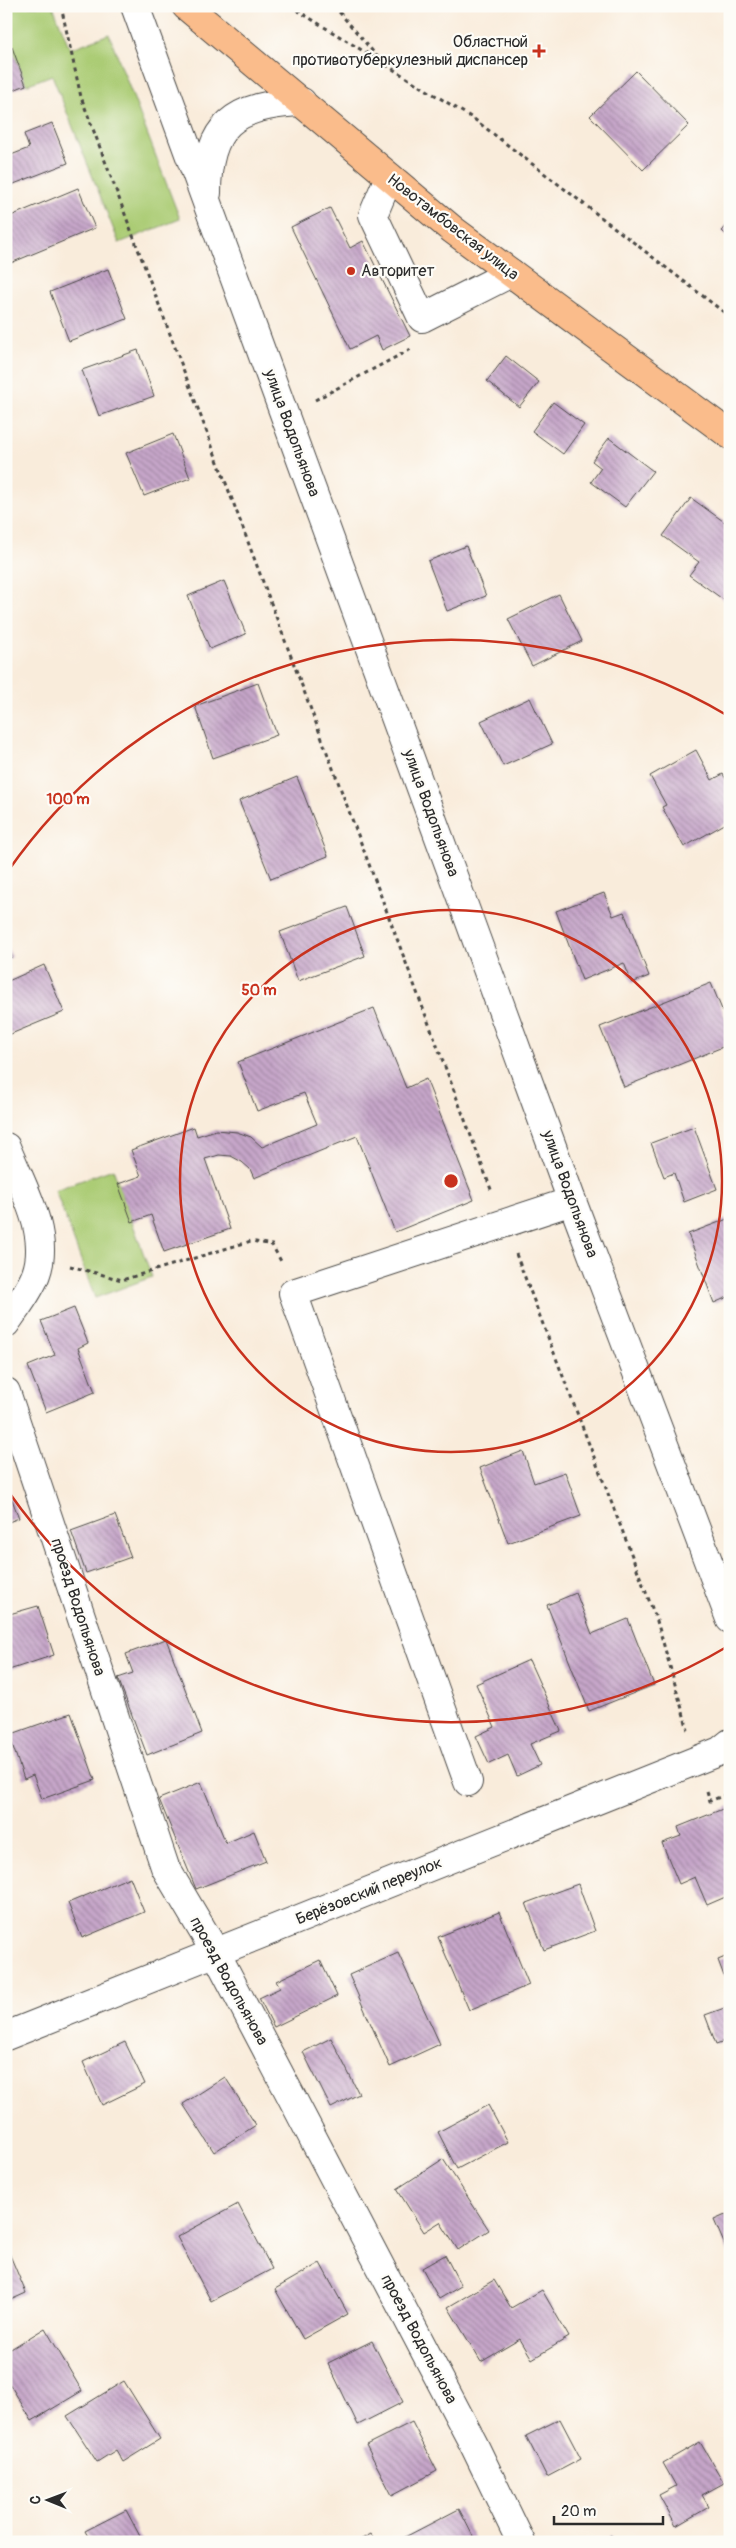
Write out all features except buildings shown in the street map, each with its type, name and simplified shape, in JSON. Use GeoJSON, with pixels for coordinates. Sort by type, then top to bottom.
{"type":"FeatureCollection","features":[{"type":"Feature","properties":{"kind":"main road","name":"Новотамбовская улица"},"geometry":{"type":"LineString","coordinates":[[196,8],[389,177],[511,273],[730,436]]}},
{"type":"Feature","properties":{"kind":"street","name":"улица Водопьянова"},"geometry":{"type":"LineString","coordinates":[[135,6],[572,1201],[730,1619]]}},
{"type":"Feature","properties":{"kind":"street"},"geometry":{"type":"LineString","coordinates":[[207,202],[207,166],[215,141],[232,120],[252,109],[275,103],[302,102]]}},
{"type":"Feature","properties":{"kind":"street"},"geometry":{"type":"LineString","coordinates":[[389,177],[373,215],[422,318],[511,273]]}},
{"type":"Feature","properties":{"kind":"street"},"geometry":{"type":"LineString","coordinates":[[6,1147],[37,1224],[41,1249],[36,1275],[6,1323]]}},
{"type":"Feature","properties":{"kind":"street"},"geometry":{"type":"LineString","coordinates":[[468,1782],[293,1294],[572,1201]]}},
{"type":"Feature","properties":{"kind":"street","name":"проезд Водопьянова"},"geometry":{"type":"LineString","coordinates":[[6,1392],[165,1867],[216,1953],[474,2445],[521,2542]]}},
{"type":"Feature","properties":{"kind":"street","name":"Берёзовский переулок"},"geometry":{"type":"LineString","coordinates":[[6,2036],[696,1761],[720,1751],[730,1743]]}},
{"type":"Feature","properties":{"kind":"path"},"geometry":{"type":"LineString","coordinates":[[61,6],[81,97],[504,1225],[657,1621],[696,1761]]}},
{"type":"Feature","properties":{"kind":"path"},"geometry":{"type":"LineString","coordinates":[[290,6],[474,119],[730,317]]}},
{"type":"Feature","properties":{"kind":"path"},"geometry":{"type":"LineString","coordinates":[[334,6],[383,63]]}},
{"type":"Feature","properties":{"kind":"path"},"geometry":{"type":"LineString","coordinates":[[286,415],[420,344]]}},
{"type":"Feature","properties":{"kind":"path"},"geometry":{"type":"LineString","coordinates":[[36,1275],[68,1265],[122,1280],[251,1241],[272,1245],[280,1257],[293,1294]]}},
{"type":"Feature","properties":{"kind":"green space"},"geometry":{"type":"Polygon","coordinates":[[[6,6],[53,6],[70,49],[109,34],[180,219],[119,243],[52,75],[26,85],[12,48],[6,49],[6,6]]]}},
{"type":"Feature","properties":{"kind":"green space"},"geometry":{"type":"Polygon","coordinates":[[[113,1169],[152,1277],[95,1298],[55,1190],[113,1169]]]}},
{"type":"Feature","properties":{"kind":"place","name":"Областной противотуберкулезный диспансер"},"geometry":{"type":"Point","coordinates":[539,51]}},
{"type":"Feature","properties":{"kind":"place","name":"Авторитет"},"geometry":{"type":"Point","coordinates":[351,271]}}]}
